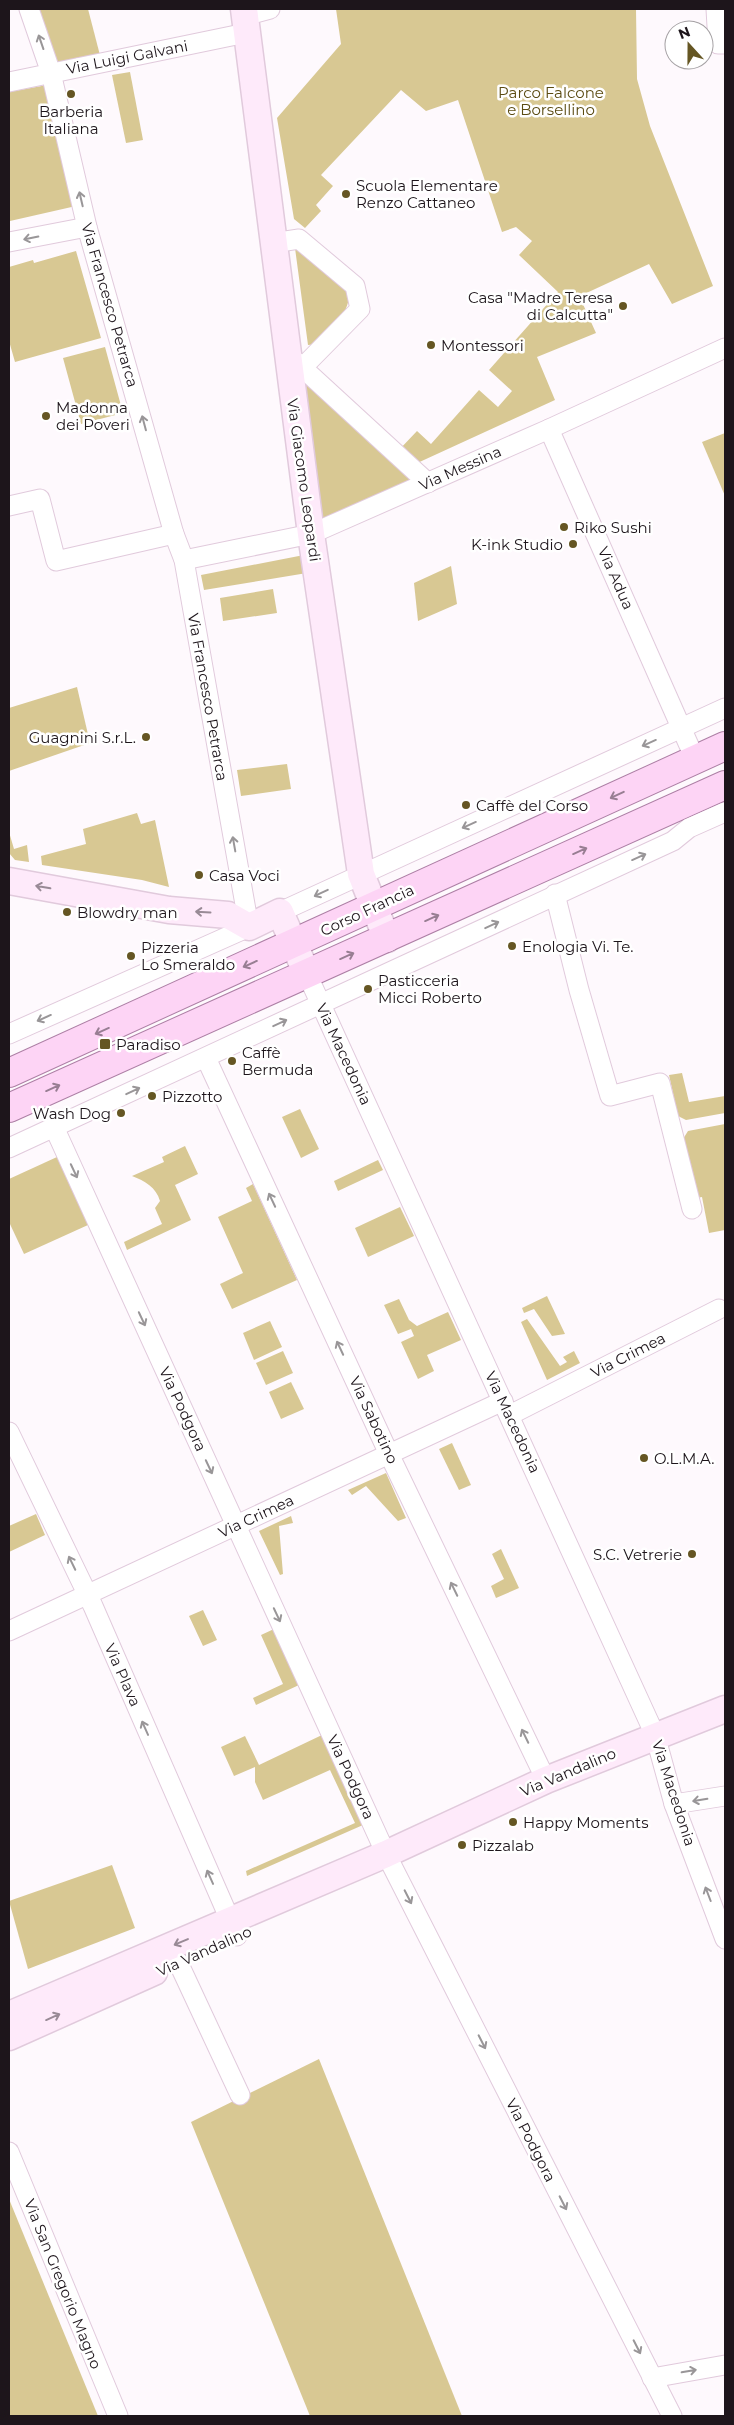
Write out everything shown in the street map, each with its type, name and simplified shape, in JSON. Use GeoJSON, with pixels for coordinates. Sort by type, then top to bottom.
{"type":"FeatureCollection","features":[{"type":"Feature","properties":{"kind":"main road","name":"Corso Francia"},"geometry":{"type":"LineString","coordinates":[[9,1073],[725,746]]}},
{"type":"Feature","properties":{"kind":"main road"},"geometry":{"type":"LineString","coordinates":[[9,1108],[725,785]]}},
{"type":"Feature","properties":{"kind":"street","name":"Via Francesco Petrarca"},"geometry":{"type":"LineString","coordinates":[[29,9],[51,73],[87,227],[174,534],[184,560],[248,927]]}},
{"type":"Feature","properties":{"kind":"street"},"geometry":{"type":"LineString","coordinates":[[245,19],[270,9]]}},
{"type":"Feature","properties":{"kind":"street"},"geometry":{"type":"LineString","coordinates":[[716,9],[718,44],[725,44]]}},
{"type":"Feature","properties":{"kind":"street","name":"Via Luigi Galvani"},"geometry":{"type":"LineString","coordinates":[[9,82],[51,73],[245,19]]}},
{"type":"Feature","properties":{"kind":"street","name":"Via Giacomo Leopardi"},"geometry":{"type":"LineString","coordinates":[[245,19],[273,243],[295,361],[311,534],[361,874],[387,939]]}},
{"type":"Feature","properties":{"kind":"street"},"geometry":{"type":"LineString","coordinates":[[9,242],[87,227]]}},
{"type":"Feature","properties":{"kind":"street"},"geometry":{"type":"LineString","coordinates":[[273,243],[300,239],[355,286],[360,309],[295,361],[428,483]]}},
{"type":"Feature","properties":{"kind":"street","name":"Via Messina"},"geometry":{"type":"LineString","coordinates":[[184,560],[311,534],[549,429],[725,348]]}},
{"type":"Feature","properties":{"kind":"street","name":"Via Adua"},"geometry":{"type":"LineString","coordinates":[[549,429],[696,759]]}},
{"type":"Feature","properties":{"kind":"street"},"geometry":{"type":"LineString","coordinates":[[9,506],[40,499],[56,562],[174,534]]}},
{"type":"Feature","properties":{"kind":"street"},"geometry":{"type":"LineString","coordinates":[[9,1034],[248,927],[725,708]]}},
{"type":"Feature","properties":{"kind":"street"},"geometry":{"type":"LineString","coordinates":[[9,1148],[673,841],[689,828],[725,812]]}},
{"type":"Feature","properties":{"kind":"street"},"geometry":{"type":"LineString","coordinates":[[9,882],[169,910],[228,915],[248,927]]}},
{"type":"Feature","properties":{"kind":"street"},"geometry":{"type":"LineString","coordinates":[[556,894],[579,990],[610,1096],[660,1083],[692,1209]]}},
{"type":"Feature","properties":{"kind":"street","name":"Via Macedonia"},"geometry":{"type":"LineString","coordinates":[[280,912],[655,1735],[674,1804],[725,1940]]}},
{"type":"Feature","properties":{"kind":"street"},"geometry":{"type":"LineString","coordinates":[[387,939],[400,968]]}},
{"type":"Feature","properties":{"kind":"street","name":"Via Sabotino"},"geometry":{"type":"LineString","coordinates":[[206,1058],[389,1454],[546,1780]]}},
{"type":"Feature","properties":{"kind":"street","name":"Via Podgora"},"geometry":{"type":"LineString","coordinates":[[54,1127],[386,1854],[672,2416]]}},
{"type":"Feature","properties":{"kind":"street","name":"Via Crimea"},"geometry":{"type":"LineString","coordinates":[[9,1631],[389,1454],[507,1408],[719,1309]]}},
{"type":"Feature","properties":{"kind":"street","name":"Via Plava"},"geometry":{"type":"LineString","coordinates":[[9,1432],[87,1594],[234,1929]]}},
{"type":"Feature","properties":{"kind":"street","name":"Via Vandalino"},"geometry":{"type":"LineString","coordinates":[[9,2015],[376,1876],[384,1866],[386,1854],[546,1780],[655,1735],[725,1709]]}},
{"type":"Feature","properties":{"kind":"street"},"geometry":{"type":"LineString","coordinates":[[674,1804],[725,1796]]}},
{"type":"Feature","properties":{"kind":"street","name":"Via Vandalino"},"geometry":{"type":"LineString","coordinates":[[9,2037],[178,1962],[234,1929]]}},
{"type":"Feature","properties":{"kind":"street"},"geometry":{"type":"LineString","coordinates":[[178,1962],[240,2095]]}},
{"type":"Feature","properties":{"kind":"street","name":"Via San Gregorio Magno"},"geometry":{"type":"LineString","coordinates":[[9,2152],[118,2416]]}},
{"type":"Feature","properties":{"kind":"street"},"geometry":{"type":"LineString","coordinates":[[652,2378],[725,2365]]}},
{"type":"Feature","properties":{"kind":"green space"},"geometry":{"type":"Polygon","coordinates":[[[29,9],[88,9],[102,63],[51,73],[29,9]]]}},
{"type":"Feature","properties":{"kind":"green space","name":"Parco Falcone e Borsellino"},"geometry":{"type":"Polygon","coordinates":[[[336,9],[636,9],[637,79],[650,126],[713,286],[672,304],[649,264],[580,296],[577,291],[596,333],[537,357],[555,400],[413,465],[398,451],[417,431],[431,444],[479,390],[498,407],[512,391],[489,370],[558,292],[519,255],[532,241],[516,227],[502,232],[458,100],[426,111],[401,90],[321,175],[333,186],[316,205],[321,211],[305,228],[294,219],[277,118],[341,44],[336,9]]]}},
{"type":"Feature","properties":{"kind":"green space"},"geometry":{"type":"Polygon","coordinates":[[[130,72],[143,140],[126,143],[112,75],[130,72]]]}},
{"type":"Feature","properties":{"kind":"green space"},"geometry":{"type":"Polygon","coordinates":[[[47,85],[76,206],[10,221],[9,92],[47,85]]]}},
{"type":"Feature","properties":{"kind":"green space"},"geometry":{"type":"Polygon","coordinates":[[[295,248],[349,293],[343,314],[317,344],[308,345],[295,248]]]}},
{"type":"Feature","properties":{"kind":"green space"},"geometry":{"type":"Polygon","coordinates":[[[76,251],[101,338],[15,362],[9,341],[9,267],[33,260],[34,263],[76,251]]]}},
{"type":"Feature","properties":{"kind":"green space"},"geometry":{"type":"Polygon","coordinates":[[[105,347],[123,413],[81,424],[63,358],[105,347]]]}},
{"type":"Feature","properties":{"kind":"green space"},"geometry":{"type":"Polygon","coordinates":[[[302,369],[420,486],[311,534],[302,369]]]}},
{"type":"Feature","properties":{"kind":"green space"},"geometry":{"type":"Polygon","coordinates":[[[725,433],[725,496],[702,442],[725,433]]]}},
{"type":"Feature","properties":{"kind":"green space"},"geometry":{"type":"Polygon","coordinates":[[[304,555],[307,573],[204,590],[201,575],[304,555]]]}},
{"type":"Feature","properties":{"kind":"green space"},"geometry":{"type":"Polygon","coordinates":[[[451,566],[457,604],[418,621],[414,583],[451,566]]]}},
{"type":"Feature","properties":{"kind":"green space"},"geometry":{"type":"Polygon","coordinates":[[[273,589],[277,613],[223,621],[220,598],[273,589]]]}},
{"type":"Feature","properties":{"kind":"green space"},"geometry":{"type":"Polygon","coordinates":[[[77,687],[90,743],[9,771],[9,708],[77,687]]]}},
{"type":"Feature","properties":{"kind":"green space"},"geometry":{"type":"Polygon","coordinates":[[[287,764],[291,789],[241,796],[237,770],[287,764]]]}},
{"type":"Feature","properties":{"kind":"green space"},"geometry":{"type":"Polygon","coordinates":[[[137,813],[141,824],[155,820],[169,887],[142,880],[42,865],[41,856],[86,844],[83,829],[137,813]]]}},
{"type":"Feature","properties":{"kind":"green space"},"geometry":{"type":"Polygon","coordinates":[[[9,832],[14,849],[27,845],[29,862],[15,860],[9,853],[9,832]]]}},
{"type":"Feature","properties":{"kind":"green space"},"geometry":{"type":"Polygon","coordinates":[[[682,1073],[689,1102],[725,1096],[725,1113],[686,1120],[678,1116],[669,1075],[682,1073]]]}},
{"type":"Feature","properties":{"kind":"green space"},"geometry":{"type":"Polygon","coordinates":[[[300,1109],[319,1149],[301,1158],[282,1117],[300,1109]]]}},
{"type":"Feature","properties":{"kind":"green space"},"geometry":{"type":"Polygon","coordinates":[[[725,1124],[725,1230],[709,1233],[702,1197],[697,1198],[683,1139],[688,1131],[725,1124]]]}},
{"type":"Feature","properties":{"kind":"green space"},"geometry":{"type":"Polygon","coordinates":[[[185,1146],[198,1174],[175,1185],[191,1220],[127,1250],[124,1242],[162,1224],[155,1208],[160,1201],[156,1192],[146,1182],[132,1176],[164,1162],[162,1157],[185,1146]]]}},
{"type":"Feature","properties":{"kind":"green space"},"geometry":{"type":"Polygon","coordinates":[[[57,1157],[88,1225],[24,1254],[9,1222],[9,1179],[57,1157]]]}},
{"type":"Feature","properties":{"kind":"green space"},"geometry":{"type":"Polygon","coordinates":[[[378,1160],[383,1170],[338,1191],[334,1181],[378,1160]]]}},
{"type":"Feature","properties":{"kind":"green space"},"geometry":{"type":"Polygon","coordinates":[[[253,1184],[297,1280],[232,1309],[220,1284],[243,1273],[218,1217],[252,1201],[246,1188],[253,1184]]]}},
{"type":"Feature","properties":{"kind":"green space"},"geometry":{"type":"Polygon","coordinates":[[[400,1207],[414,1236],[368,1257],[355,1228],[400,1207]]]}},
{"type":"Feature","properties":{"kind":"green space"},"geometry":{"type":"Polygon","coordinates":[[[547,1296],[565,1334],[552,1336],[534,1309],[524,1313],[522,1308],[547,1296]]]}},
{"type":"Feature","properties":{"kind":"green space"},"geometry":{"type":"Polygon","coordinates":[[[399,1299],[409,1320],[417,1326],[448,1312],[461,1340],[427,1355],[434,1371],[418,1379],[401,1342],[414,1336],[411,1329],[398,1334],[384,1305],[399,1299]]]}},
{"type":"Feature","properties":{"kind":"green space"},"geometry":{"type":"Polygon","coordinates":[[[527,1319],[560,1366],[567,1362],[563,1357],[574,1351],[580,1363],[547,1380],[521,1322],[527,1319]]]}},
{"type":"Feature","properties":{"kind":"green space"},"geometry":{"type":"Polygon","coordinates":[[[270,1321],[282,1347],[254,1360],[243,1333],[270,1321]]]}},
{"type":"Feature","properties":{"kind":"green space"},"geometry":{"type":"Polygon","coordinates":[[[283,1351],[293,1373],[266,1385],[256,1363],[283,1351]]]}},
{"type":"Feature","properties":{"kind":"green space"},"geometry":{"type":"Polygon","coordinates":[[[291,1382],[304,1409],[281,1419],[269,1392],[291,1382]]]}},
{"type":"Feature","properties":{"kind":"green space"},"geometry":{"type":"Polygon","coordinates":[[[452,1443],[471,1485],[459,1490],[439,1449],[452,1443]]]}},
{"type":"Feature","properties":{"kind":"green space"},"geometry":{"type":"Polygon","coordinates":[[[386,1473],[406,1518],[398,1521],[366,1486],[352,1495],[348,1490],[386,1473]]]}},
{"type":"Feature","properties":{"kind":"green space"},"geometry":{"type":"Polygon","coordinates":[[[36,1514],[45,1535],[9,1552],[9,1526],[36,1514]]]}},
{"type":"Feature","properties":{"kind":"green space"},"geometry":{"type":"Polygon","coordinates":[[[291,1516],[293,1523],[279,1526],[283,1574],[280,1575],[259,1531],[291,1516]]]}},
{"type":"Feature","properties":{"kind":"green space"},"geometry":{"type":"Polygon","coordinates":[[[501,1549],[519,1588],[496,1598],[491,1586],[504,1579],[492,1554],[501,1549]]]}},
{"type":"Feature","properties":{"kind":"green space"},"geometry":{"type":"Polygon","coordinates":[[[203,1610],[217,1640],[203,1646],[189,1616],[203,1610]]]}},
{"type":"Feature","properties":{"kind":"green space"},"geometry":{"type":"Polygon","coordinates":[[[274,1629],[299,1685],[256,1705],[253,1698],[283,1684],[261,1635],[274,1629]]]}},
{"type":"Feature","properties":{"kind":"green space"},"geometry":{"type":"Polygon","coordinates":[[[322,1735],[363,1825],[247,1876],[246,1871],[355,1823],[330,1770],[263,1800],[255,1782],[255,1767],[234,1776],[221,1747],[245,1736],[259,1765],[322,1735]]]}},
{"type":"Feature","properties":{"kind":"green space"},"geometry":{"type":"Polygon","coordinates":[[[112,1865],[135,1928],[28,1969],[9,1901],[112,1865]]]}},
{"type":"Feature","properties":{"kind":"green space"},"geometry":{"type":"Polygon","coordinates":[[[319,2059],[462,2416],[310,2416],[191,2122],[319,2059]]]}},
{"type":"Feature","properties":{"kind":"green space"},"geometry":{"type":"Polygon","coordinates":[[[9,2199],[98,2416],[9,2416],[9,2199]]]}},
{"type":"Feature","properties":{"kind":"place","name":"Barberia Italiana"},"geometry":{"type":"Point","coordinates":[71,94]}},
{"type":"Feature","properties":{"kind":"place","name":"Scuola Elementare Renzo Cattaneo"},"geometry":{"type":"Point","coordinates":[346,194]}},
{"type":"Feature","properties":{"kind":"place","name":"Casa \"Madre Teresa di Calcutta\""},"geometry":{"type":"Point","coordinates":[623,306]}},
{"type":"Feature","properties":{"kind":"place","name":"Montessori"},"geometry":{"type":"Point","coordinates":[431,345]}},
{"type":"Feature","properties":{"kind":"place","name":"Madonna dei Poveri"},"geometry":{"type":"Point","coordinates":[46,416]}},
{"type":"Feature","properties":{"kind":"place","name":"Riko Sushi"},"geometry":{"type":"Point","coordinates":[564,527]}},
{"type":"Feature","properties":{"kind":"place","name":"K-ink Studio"},"geometry":{"type":"Point","coordinates":[573,544]}},
{"type":"Feature","properties":{"kind":"place","name":"Guagnini S.r.L."},"geometry":{"type":"Point","coordinates":[146,737]}},
{"type":"Feature","properties":{"kind":"place","name":"Caffè del Corso"},"geometry":{"type":"Point","coordinates":[466,805]}},
{"type":"Feature","properties":{"kind":"place","name":"Casa Voci"},"geometry":{"type":"Point","coordinates":[199,875]}},
{"type":"Feature","properties":{"kind":"place","name":"Blowdry man"},"geometry":{"type":"Point","coordinates":[67,912]}},
{"type":"Feature","properties":{"kind":"place","name":"Enologia Vi. Te."},"geometry":{"type":"Point","coordinates":[512,946]}},
{"type":"Feature","properties":{"kind":"place","name":"Pizzeria Lo Smeraldo"},"geometry":{"type":"Point","coordinates":[131,956]}},
{"type":"Feature","properties":{"kind":"place","name":"Pasticceria Micci Roberto"},"geometry":{"type":"Point","coordinates":[368,989]}},
{"type":"Feature","properties":{"kind":"place","name":"Paradiso"},"geometry":{"type":"Point","coordinates":[105,1044]}},
{"type":"Feature","properties":{"kind":"place","name":"Caffè Bermuda"},"geometry":{"type":"Point","coordinates":[232,1061]}},
{"type":"Feature","properties":{"kind":"place","name":"Pizzotto"},"geometry":{"type":"Point","coordinates":[152,1096]}},
{"type":"Feature","properties":{"kind":"place","name":"Wash Dog"},"geometry":{"type":"Point","coordinates":[121,1113]}},
{"type":"Feature","properties":{"kind":"place","name":"O.L.M.A."},"geometry":{"type":"Point","coordinates":[644,1458]}},
{"type":"Feature","properties":{"kind":"place","name":"S.C. Vetrerie"},"geometry":{"type":"Point","coordinates":[692,1554]}},
{"type":"Feature","properties":{"kind":"place","name":"Happy Moments"},"geometry":{"type":"Point","coordinates":[513,1822]}},
{"type":"Feature","properties":{"kind":"place","name":"Pizzalab"},"geometry":{"type":"Point","coordinates":[462,1845]}}]}
